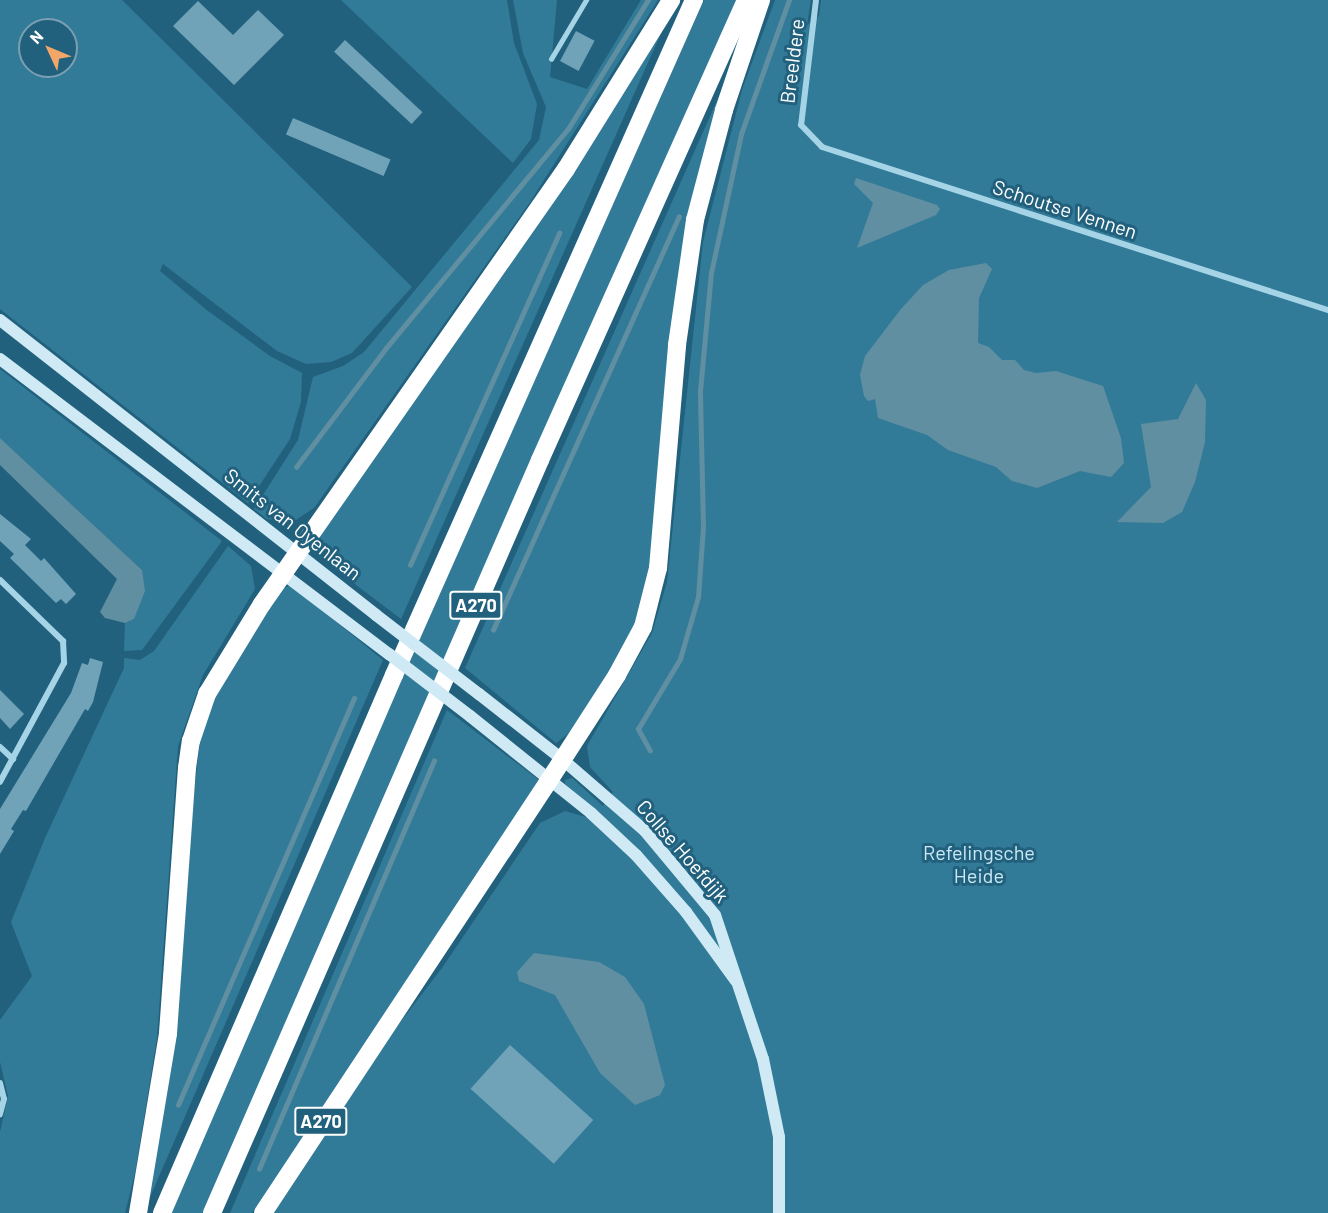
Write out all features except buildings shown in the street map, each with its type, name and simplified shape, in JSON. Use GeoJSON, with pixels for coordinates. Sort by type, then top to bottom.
{"type":"FeatureCollection","features":[{"type":"Feature","properties":{"kind":"highway"},"geometry":{"type":"LineString","coordinates":[[138,1213],[168,1034],[183,794],[191,741],[207,694],[284,573],[566,169],[671,0]]}},
{"type":"Feature","properties":{"kind":"highway","name":"A270"},"geometry":{"type":"LineString","coordinates":[[162,1213],[407,644],[694,0]]}},
{"type":"Feature","properties":{"kind":"highway","name":"A270"},"geometry":{"type":"LineString","coordinates":[[212,1213],[540,460],[746,0]]}},
{"type":"Feature","properties":{"kind":"highway","name":"A270"},"geometry":{"type":"LineString","coordinates":[[263,1213],[550,779],[631,650],[652,594],[661,539],[677,345],[695,220],[724,110],[761,0]]}},
{"type":"Feature","properties":{"kind":"main road","name":"Smits van Oyenlaan"},"geometry":{"type":"LineString","coordinates":[[0,320],[562,759]]}},
{"type":"Feature","properties":{"kind":"main road"},"geometry":{"type":"LineString","coordinates":[[0,359],[284,573],[550,779]]}},
{"type":"Feature","properties":{"kind":"main road","name":"Collse Hoefdijk"},"geometry":{"type":"LineString","coordinates":[[562,759],[645,831],[715,915],[764,1059],[779,1137],[780,1213]]}},
{"type":"Feature","properties":{"kind":"main road","name":"Collse Hoefdijk"},"geometry":{"type":"LineString","coordinates":[[550,779],[591,813],[661,881],[742,990]]}},
{"type":"Feature","properties":{"kind":"street","name":"Breeldere"},"geometry":{"type":"LineString","coordinates":[[801,125],[816,0]]}},
{"type":"Feature","properties":{"kind":"street","name":"Schoutse Vennen"},"geometry":{"type":"LineString","coordinates":[[801,125],[815,142],[832,152],[1328,310]]}},
{"type":"Feature","properties":{"kind":"street"},"geometry":{"type":"LineString","coordinates":[[0,580],[63,641],[64,663],[0,782]]}},
{"type":"Feature","properties":{"kind":"street"},"geometry":{"type":"LineString","coordinates":[[0,747],[13,759]]}},
{"type":"Feature","properties":{"kind":"street"},"geometry":{"type":"LineString","coordinates":[[0,1083],[4,1099],[0,1114]]}},
{"type":"Feature","properties":{"kind":"lane"},"geometry":{"type":"LineString","coordinates":[[551,58],[584,2]]}},
{"type":"Feature","properties":{"kind":"green space"},"geometry":{"type":"Polygon","coordinates":[[[0,0],[122,0],[412,287],[352,353],[331,362],[306,364],[277,351],[163,264],[160,271],[208,311],[270,356],[302,373],[301,402],[290,439],[248,503],[0,309],[0,0]]]}},
{"type":"Feature","properties":{"kind":"green space"},"geometry":{"type":"Polygon","coordinates":[[[341,0],[507,0],[514,43],[537,104],[531,139],[513,163],[341,0]]]}},
{"type":"Feature","properties":{"kind":"green space"},"geometry":{"type":"Polygon","coordinates":[[[513,0],[557,0],[550,77],[587,89],[641,0],[658,0],[530,202],[314,508],[291,523],[267,519],[254,509],[298,440],[313,377],[343,366],[364,352],[539,140],[546,107],[523,53],[513,0]]]}},
{"type":"Feature","properties":{"kind":"green space"},"geometry":{"type":"Polygon","coordinates":[[[704,0],[737,0],[581,347],[203,1213],[171,1213],[373,741],[704,0]]]}},
{"type":"Feature","properties":{"kind":"green space","name":"Refelingsche Heide"},"geometry":{"type":"Polygon","coordinates":[[[775,0],[811,0],[807,25],[819,16],[821,0],[1328,0],[1328,1213],[273,1213],[375,1055],[442,968],[540,823],[565,811],[589,818],[599,814],[565,784],[565,780],[572,778],[603,806],[613,792],[590,767],[587,746],[652,633],[667,582],[703,242],[742,90],[775,0]]]}},
{"type":"Feature","properties":{"kind":"green space"},"geometry":{"type":"Polygon","coordinates":[[[670,13],[559,263],[401,619],[310,550],[670,13]]]}},
{"type":"Feature","properties":{"kind":"green space"},"geometry":{"type":"Polygon","coordinates":[[[727,78],[701,169],[651,579],[640,619],[621,658],[568,734],[556,743],[465,668],[727,78]]]}},
{"type":"Feature","properties":{"kind":"green space"},"geometry":{"type":"Polygon","coordinates":[[[0,369],[222,541],[142,650],[124,651],[125,623],[134,619],[142,570],[0,438],[0,369]]]}},
{"type":"Feature","properties":{"kind":"green space"},"geometry":{"type":"Polygon","coordinates":[[[228,546],[251,566],[255,589],[203,675],[178,746],[157,1038],[135,1173],[125,1213],[0,1213],[0,1132],[8,1096],[0,1062],[0,1020],[32,976],[11,922],[45,838],[124,668],[124,658],[140,660],[154,651],[228,546]]]}},
{"type":"Feature","properties":{"kind":"green space"},"geometry":{"type":"Polygon","coordinates":[[[291,585],[383,660],[147,1204],[200,741],[215,695],[281,589],[291,585]]]}},
{"type":"Feature","properties":{"kind":"green space"},"geometry":{"type":"Polygon","coordinates":[[[447,710],[539,780],[252,1213],[230,1213],[447,710]]]}},
{"type":"Feature","properties":{"kind":"shaded area"},"geometry":{"type":"Polygon","coordinates":[[[856,178],[937,205],[940,209],[936,215],[857,248],[873,203],[854,184],[856,178]]]}},
{"type":"Feature","properties":{"kind":"shaded area"},"geometry":{"type":"Polygon","coordinates":[[[986,263],[992,269],[979,298],[978,343],[989,347],[1002,360],[1015,360],[1024,370],[1036,373],[1056,371],[1103,386],[1121,438],[1124,463],[1111,477],[1080,471],[1037,488],[1012,481],[996,467],[948,450],[927,435],[878,418],[875,399],[868,401],[864,396],[860,375],[865,356],[901,309],[923,285],[949,270],[986,263]]]}},
{"type":"Feature","properties":{"kind":"shaded area"},"geometry":{"type":"Polygon","coordinates":[[[1196,383],[1206,400],[1205,442],[1195,482],[1182,512],[1163,523],[1117,522],[1151,487],[1141,424],[1178,419],[1196,383]]]}},
{"type":"Feature","properties":{"kind":"shaded area"},"geometry":{"type":"Polygon","coordinates":[[[0,438],[142,570],[145,591],[134,619],[125,623],[105,618],[100,612],[117,579],[0,465],[0,438]]]}},
{"type":"Feature","properties":{"kind":"shaded area"},"geometry":{"type":"Polygon","coordinates":[[[534,953],[599,962],[625,977],[644,1004],[665,1085],[660,1095],[635,1105],[600,1073],[555,995],[519,981],[517,972],[534,953]]]}},
{"type":"Feature","properties":{"kind":"waterway"},"geometry":{"type":"LineString","coordinates":[[296,467],[386,348],[568,129],[648,0]]}},
{"type":"Feature","properties":{"kind":"waterway"},"geometry":{"type":"LineString","coordinates":[[650,751],[638,729],[680,659],[698,597],[703,527],[700,391],[711,273],[741,134],[789,0]]}},
{"type":"Feature","properties":{"kind":"waterway"},"geometry":{"type":"LineString","coordinates":[[493,630],[679,217]]}},
{"type":"Feature","properties":{"kind":"waterway"},"geometry":{"type":"LineString","coordinates":[[410,565],[559,233]]}},
{"type":"Feature","properties":{"kind":"waterway"},"geometry":{"type":"LineString","coordinates":[[178,1105],[354,698]]}},
{"type":"Feature","properties":{"kind":"waterway"},"geometry":{"type":"LineString","coordinates":[[259,1169],[434,761]]}}]}
